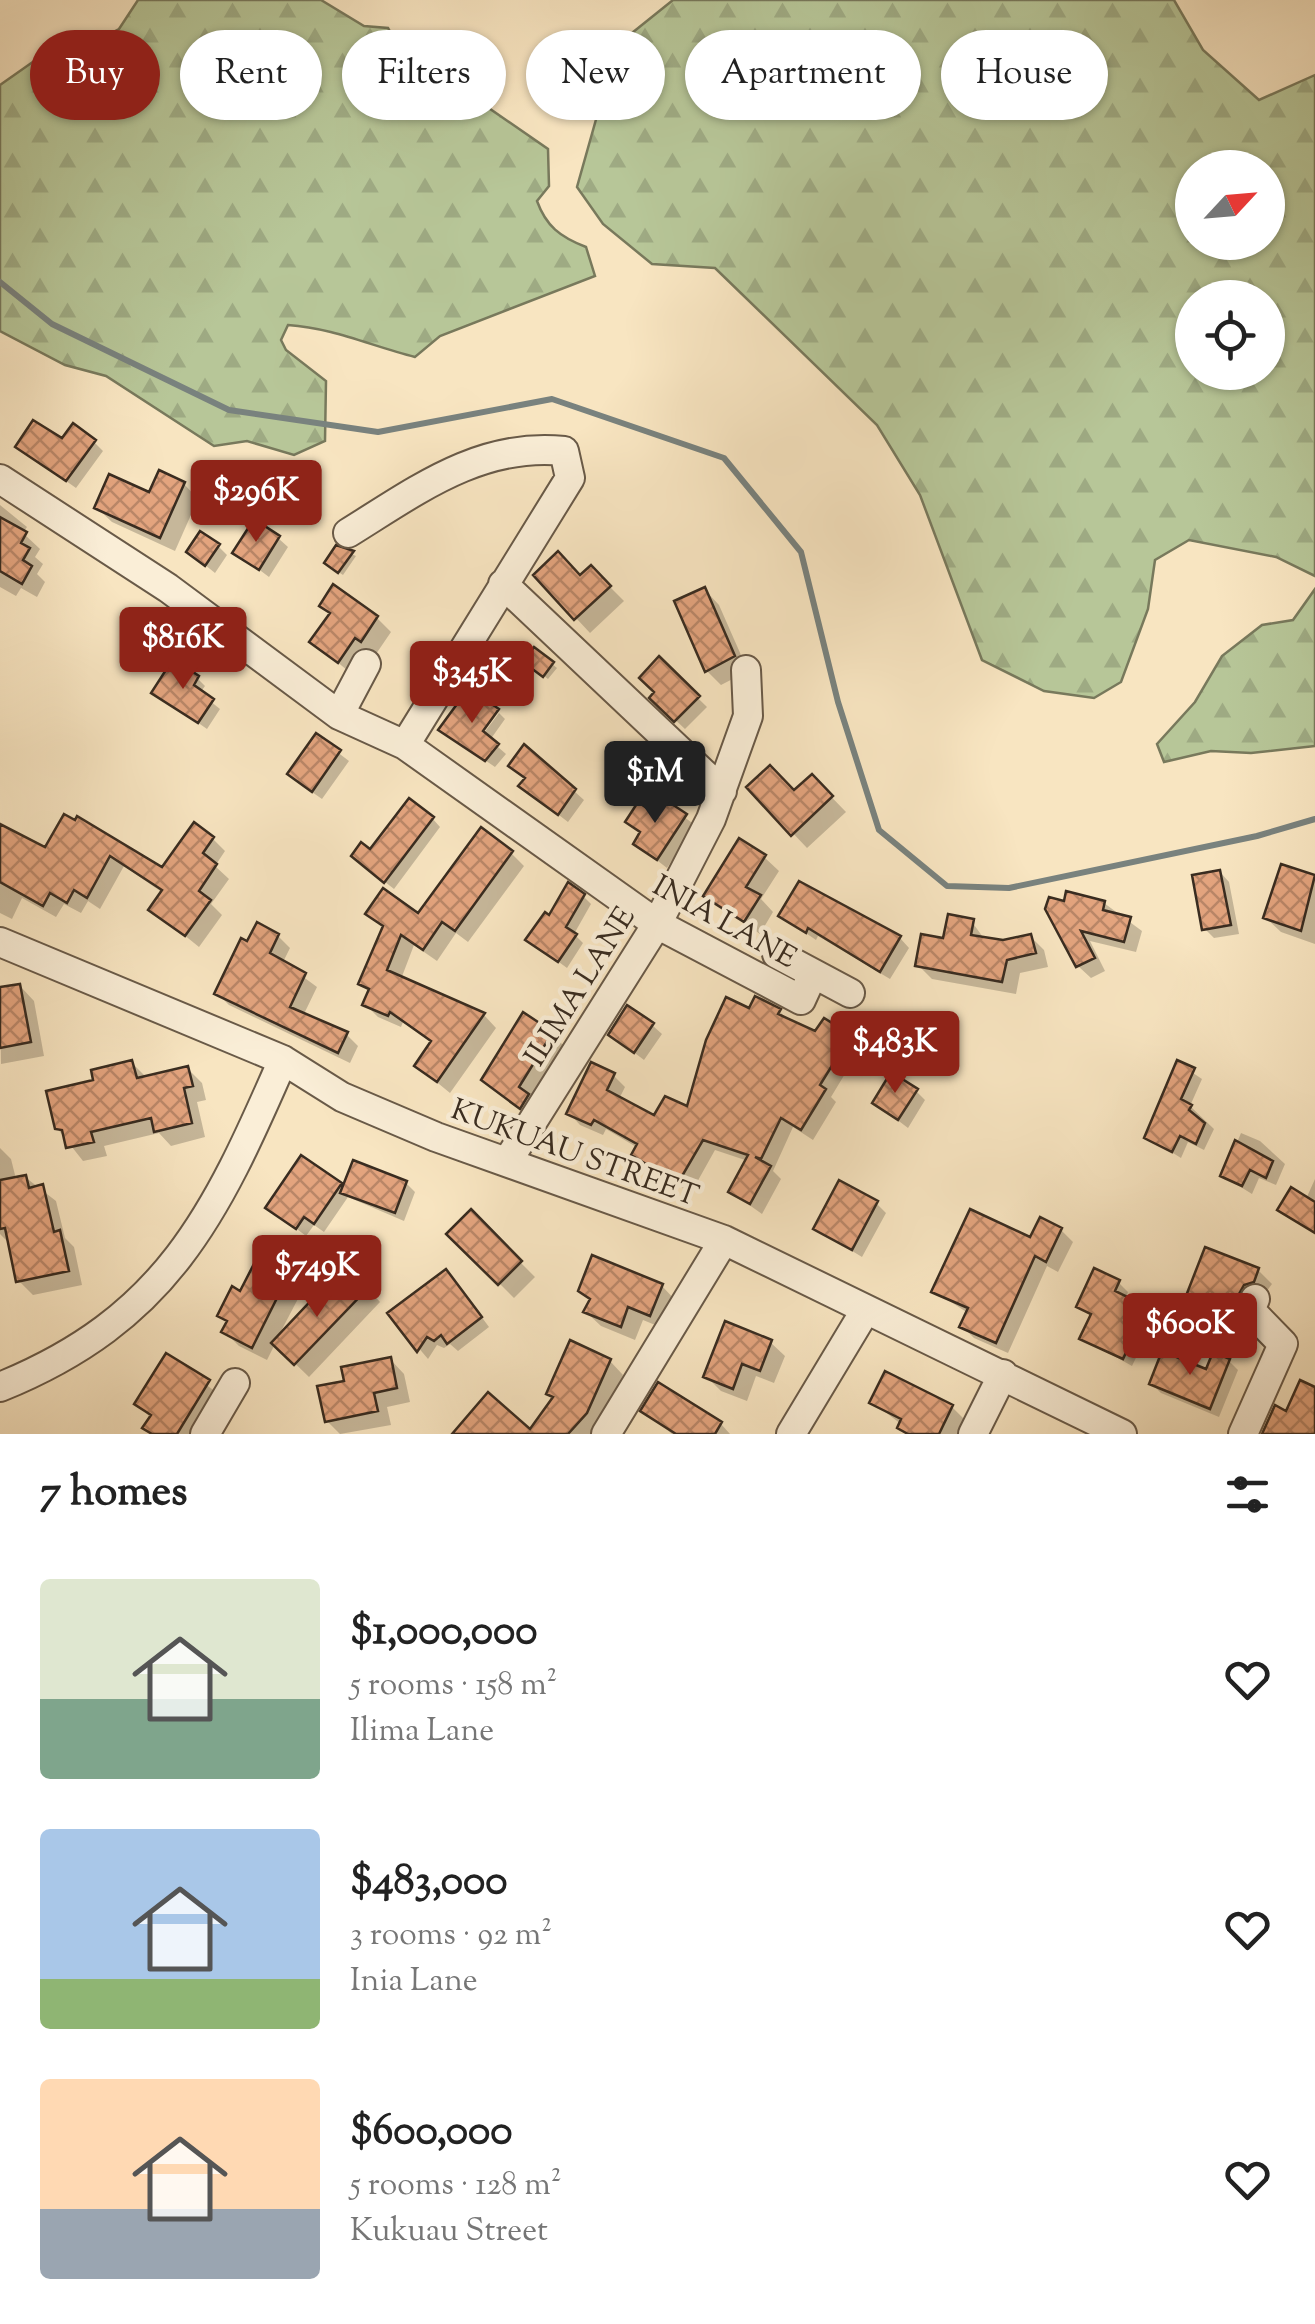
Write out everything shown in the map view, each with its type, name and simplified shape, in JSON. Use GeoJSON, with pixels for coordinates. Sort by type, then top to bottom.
{"type":"FeatureCollection","features":[{"type":"Feature","properties":{"kind":"street"},"geometry":{"type":"LineString","coordinates":[[348,533],[455,467],[528,448],[564,452],[570,478],[405,744]]}},
{"type":"Feature","properties":{"kind":"street","name":"INIA LANE"},"geometry":{"type":"LineString","coordinates":[[0,480],[168,588],[339,715],[405,744],[657,924],[801,1000],[812,976]]}},
{"type":"Feature","properties":{"kind":"street"},"geometry":{"type":"LineString","coordinates":[[502,584],[722,792]]}},
{"type":"Feature","properties":{"kind":"street"},"geometry":{"type":"LineString","coordinates":[[339,715],[366,664]]}},
{"type":"Feature","properties":{"kind":"street","name":"ILIMA LANE"},"geometry":{"type":"LineString","coordinates":[[507,1162],[657,924],[722,792],[748,716],[746,670]]}},
{"type":"Feature","properties":{"kind":"street","name":"KUKUAU STREET"},"geometry":{"type":"LineString","coordinates":[[0,942],[283,1060],[342,1096],[507,1162],[724,1240],[1122,1434]]}},
{"type":"Feature","properties":{"kind":"street"},"geometry":{"type":"LineString","coordinates":[[777,954],[850,993]]}},
{"type":"Feature","properties":{"kind":"street"},"geometry":{"type":"LineString","coordinates":[[0,1388],[78,1349],[127,1314],[186,1251],[237,1167],[283,1060]]}},
{"type":"Feature","properties":{"kind":"street"},"geometry":{"type":"LineString","coordinates":[[606,1434],[724,1240]]}},
{"type":"Feature","properties":{"kind":"street"},"geometry":{"type":"LineString","coordinates":[[1243,1434],[1284,1344],[1250,1310],[1255,1299]]}},
{"type":"Feature","properties":{"kind":"street"},"geometry":{"type":"LineString","coordinates":[[791,1434],[865,1311]]}},
{"type":"Feature","properties":{"kind":"street"},"geometry":{"type":"LineString","coordinates":[[973,1434],[1002,1374]]}},
{"type":"Feature","properties":{"kind":"street"},"geometry":{"type":"LineString","coordinates":[[205,1434],[235,1383]]}},
{"type":"Feature","properties":{"kind":"green space"},"geometry":{"type":"Polygon","coordinates":[[[138,0],[321,0],[364,26],[388,28],[342,30],[342,120],[506,120],[548,149],[549,186],[537,201],[555,230],[586,247],[595,276],[440,336],[415,357],[336,334],[288,325],[281,340],[286,350],[326,381],[325,441],[294,455],[247,441],[214,446],[106,376],[65,365],[0,331],[0,85],[30,64],[30,120],[160,120],[160,30],[119,29],[138,0]]]}},
{"type":"Feature","properties":{"kind":"green space"},"geometry":{"type":"Polygon","coordinates":[[[673,0],[1174,0],[1203,50],[1259,100],[1315,75],[1315,576],[1276,557],[1189,540],[1155,560],[1148,609],[1121,682],[1094,698],[1044,691],[982,660],[920,495],[877,425],[715,268],[652,264],[603,224],[577,187],[596,120],[665,120],[665,30],[636,30],[673,0]]]}},
{"type":"Feature","properties":{"kind":"green space"},"geometry":{"type":"Polygon","coordinates":[[[1315,589],[1315,746],[1251,753],[1211,751],[1164,762],[1157,744],[1195,702],[1222,656],[1262,625],[1293,620],[1315,589]]]}},
{"type":"Feature","properties":{"kind":"building"},"geometry":{"type":"Polygon","coordinates":[[[33,420],[62,438],[73,423],[96,440],[66,481],[15,447],[33,420]]]}},
{"type":"Feature","properties":{"kind":"building"},"geometry":{"type":"Polygon","coordinates":[[[159,470],[185,482],[160,538],[94,508],[109,474],[149,492],[159,470]]]}},
{"type":"Feature","properties":{"kind":"building"},"geometry":{"type":"Polygon","coordinates":[[[0,517],[27,532],[21,543],[30,548],[23,560],[32,566],[22,584],[0,571],[0,517]]]}},
{"type":"Feature","properties":{"kind":"building"},"geometry":{"type":"Polygon","coordinates":[[[254,519],[280,536],[259,570],[232,553],[254,519]]]}},
{"type":"Feature","properties":{"kind":"building"},"geometry":{"type":"Polygon","coordinates":[[[200,531],[220,544],[205,566],[186,552],[200,531]]]}},
{"type":"Feature","properties":{"kind":"building"},"geometry":{"type":"Polygon","coordinates":[[[336,545],[354,551],[338,573],[324,563],[336,545]]]}},
{"type":"Feature","properties":{"kind":"building"},"geometry":{"type":"Polygon","coordinates":[[[558,551],[580,575],[591,565],[611,586],[574,620],[533,575],[558,551]]]}},
{"type":"Feature","properties":{"kind":"building"},"geometry":{"type":"Polygon","coordinates":[[[333,584],[378,616],[361,642],[355,638],[338,663],[309,642],[330,613],[319,606],[333,584]]]}},
{"type":"Feature","properties":{"kind":"building"},"geometry":{"type":"Polygon","coordinates":[[[705,587],[735,656],[705,672],[674,601],[705,587]]]}},
{"type":"Feature","properties":{"kind":"building"},"geometry":{"type":"Polygon","coordinates":[[[534,647],[554,662],[543,677],[523,662],[534,647]]]}},
{"type":"Feature","properties":{"kind":"building"},"geometry":{"type":"Polygon","coordinates":[[[659,656],[700,696],[674,722],[649,698],[654,692],[639,678],[659,656]]]}},
{"type":"Feature","properties":{"kind":"building"},"geometry":{"type":"Polygon","coordinates":[[[173,659],[199,676],[194,685],[214,699],[198,723],[151,693],[173,659]]]}},
{"type":"Feature","properties":{"kind":"building"},"geometry":{"type":"Polygon","coordinates":[[[469,696],[477,702],[480,696],[499,709],[483,731],[499,744],[485,761],[438,730],[460,700],[464,703],[469,696]]]}},
{"type":"Feature","properties":{"kind":"building"},"geometry":{"type":"Polygon","coordinates":[[[316,733],[341,750],[312,792],[287,774],[316,733]]]}},
{"type":"Feature","properties":{"kind":"building"},"geometry":{"type":"Polygon","coordinates":[[[524,744],[576,789],[558,815],[518,786],[525,778],[508,766],[524,744]]]}},
{"type":"Feature","properties":{"kind":"building"},"geometry":{"type":"Polygon","coordinates":[[[770,765],[794,790],[812,774],[833,796],[791,836],[746,787],[770,765]]]}},
{"type":"Feature","properties":{"kind":"building"},"geometry":{"type":"Polygon","coordinates":[[[661,797],[687,814],[657,860],[633,844],[640,832],[625,822],[638,802],[651,811],[661,797]]]}},
{"type":"Feature","properties":{"kind":"building"},"geometry":{"type":"Polygon","coordinates":[[[409,798],[434,817],[384,883],[351,856],[361,842],[370,849],[409,798]]]}},
{"type":"Feature","properties":{"kind":"building"},"geometry":{"type":"Polygon","coordinates":[[[64,814],[75,820],[77,816],[162,867],[194,822],[214,837],[203,853],[217,864],[199,891],[211,900],[185,936],[148,910],[162,890],[110,856],[87,898],[74,890],[67,903],[50,893],[43,906],[0,882],[0,824],[45,847],[64,814]]]}},
{"type":"Feature","properties":{"kind":"building"},"geometry":{"type":"Polygon","coordinates":[[[481,827],[513,851],[455,931],[442,922],[423,950],[401,935],[387,970],[485,1013],[437,1082],[414,1066],[431,1041],[390,1012],[388,1016],[362,1005],[369,989],[358,984],[383,926],[365,914],[383,888],[418,913],[481,827]]]}},
{"type":"Feature","properties":{"kind":"building"},"geometry":{"type":"Polygon","coordinates":[[[739,838],[766,855],[746,887],[761,895],[744,922],[703,896],[739,838]]]}},
{"type":"Feature","properties":{"kind":"building"},"geometry":{"type":"Polygon","coordinates":[[[1281,864],[1315,875],[1301,931],[1263,918],[1281,864]]]}},
{"type":"Feature","properties":{"kind":"building"},"geometry":{"type":"Polygon","coordinates":[[[1220,870],[1231,925],[1202,930],[1192,875],[1220,870]]]}},
{"type":"Feature","properties":{"kind":"building"},"geometry":{"type":"Polygon","coordinates":[[[799,881],[901,936],[880,972],[808,928],[806,933],[778,916],[799,881]]]}},
{"type":"Feature","properties":{"kind":"building"},"geometry":{"type":"Polygon","coordinates":[[[568,882],[585,894],[566,927],[577,934],[558,962],[525,940],[545,912],[549,915],[568,882]]]}},
{"type":"Feature","properties":{"kind":"building"},"geometry":{"type":"Polygon","coordinates":[[[1066,891],[1105,901],[1103,910],[1131,917],[1124,942],[1081,931],[1095,958],[1076,967],[1045,909],[1049,897],[1064,901],[1066,891]]]}},
{"type":"Feature","properties":{"kind":"building"},"geometry":{"type":"Polygon","coordinates":[[[948,914],[974,919],[971,935],[1003,940],[1031,934],[1036,953],[1007,960],[1002,982],[915,966],[921,934],[943,938],[948,914]]]}},
{"type":"Feature","properties":{"kind":"building"},"geometry":{"type":"Polygon","coordinates":[[[257,922],[279,934],[270,953],[306,973],[290,1007],[348,1032],[338,1053],[214,994],[241,938],[247,941],[257,922]]]}},
{"type":"Feature","properties":{"kind":"building"},"geometry":{"type":"Polygon","coordinates":[[[20,984],[31,1042],[0,1048],[0,987],[20,984]]]}},
{"type":"Feature","properties":{"kind":"building"},"geometry":{"type":"Polygon","coordinates":[[[755,996],[781,1009],[778,1014],[815,1031],[824,1018],[851,1035],[820,1085],[826,1089],[801,1130],[781,1118],[761,1159],[755,1157],[771,1166],[750,1204],[728,1192],[748,1155],[703,1140],[678,1183],[631,1155],[637,1144],[594,1120],[591,1125],[566,1114],[591,1062],[615,1073],[607,1090],[654,1115],[665,1096],[687,1106],[706,1040],[726,997],[749,1008],[755,996]]]}},
{"type":"Feature","properties":{"kind":"building"},"geometry":{"type":"Polygon","coordinates":[[[627,1005],[654,1023],[634,1053],[608,1035],[627,1005]]]}},
{"type":"Feature","properties":{"kind":"building"},"geometry":{"type":"Polygon","coordinates":[[[523,1012],[553,1032],[519,1087],[529,1094],[520,1109],[481,1080],[523,1012]]]}},
{"type":"Feature","properties":{"kind":"building"},"geometry":{"type":"Polygon","coordinates":[[[132,1060],[137,1078],[188,1066],[193,1086],[184,1088],[192,1123],[154,1132],[151,1118],[91,1132],[94,1142],[66,1148],[62,1130],[55,1129],[46,1091],[93,1080],[91,1070],[132,1060]]]}},
{"type":"Feature","properties":{"kind":"building"},"geometry":{"type":"Polygon","coordinates":[[[1177,1060],[1195,1068],[1181,1099],[1192,1105],[1189,1110],[1205,1123],[1196,1144],[1180,1136],[1172,1152],[1144,1138],[1177,1060]]]}},
{"type":"Feature","properties":{"kind":"building"},"geometry":{"type":"Polygon","coordinates":[[[891,1072],[918,1089],[898,1120],[872,1103],[891,1072]]]}},
{"type":"Feature","properties":{"kind":"building"},"geometry":{"type":"Polygon","coordinates":[[[1235,1140],[1273,1161],[1266,1178],[1250,1170],[1242,1186],[1220,1176],[1235,1140]]]}},
{"type":"Feature","properties":{"kind":"building"},"geometry":{"type":"Polygon","coordinates":[[[301,1155],[342,1183],[314,1224],[304,1217],[296,1229],[265,1208],[301,1155]]]}},
{"type":"Feature","properties":{"kind":"building"},"geometry":{"type":"Polygon","coordinates":[[[353,1160],[407,1181],[395,1213],[340,1193],[353,1160]]]}},
{"type":"Feature","properties":{"kind":"building"},"geometry":{"type":"Polygon","coordinates":[[[26,1175],[29,1188],[43,1184],[54,1232],[60,1230],[69,1271],[16,1282],[5,1228],[0,1229],[0,1180],[26,1175]]]}},
{"type":"Feature","properties":{"kind":"building"},"geometry":{"type":"Polygon","coordinates":[[[839,1180],[878,1201],[852,1250],[813,1229],[839,1180]]]}},
{"type":"Feature","properties":{"kind":"building"},"geometry":{"type":"Polygon","coordinates":[[[1291,1187],[1315,1202],[1315,1233],[1277,1210],[1291,1187]]]}},
{"type":"Feature","properties":{"kind":"building"},"geometry":{"type":"Polygon","coordinates":[[[471,1209],[522,1261],[498,1285],[446,1234],[471,1209]]]}},
{"type":"Feature","properties":{"kind":"building"},"geometry":{"type":"Polygon","coordinates":[[[970,1209],[1030,1237],[1040,1217],[1062,1228],[1046,1262],[1035,1256],[996,1343],[959,1327],[968,1308],[931,1292],[970,1209]]]}},
{"type":"Feature","properties":{"kind":"building"},"geometry":{"type":"Polygon","coordinates":[[[1205,1247],[1259,1268],[1254,1282],[1244,1285],[1234,1303],[1237,1321],[1184,1301],[1205,1247]]]}},
{"type":"Feature","properties":{"kind":"building"},"geometry":{"type":"Polygon","coordinates":[[[592,1255],[663,1284],[650,1316],[628,1307],[621,1327],[583,1312],[590,1299],[578,1291],[592,1255]]]}},
{"type":"Feature","properties":{"kind":"building"},"geometry":{"type":"Polygon","coordinates":[[[256,1260],[288,1276],[252,1348],[221,1332],[227,1321],[217,1316],[232,1286],[240,1291],[256,1260]]]}},
{"type":"Feature","properties":{"kind":"building"},"geometry":{"type":"Polygon","coordinates":[[[1094,1268],[1120,1280],[1115,1291],[1138,1302],[1133,1314],[1142,1318],[1123,1359],[1079,1339],[1091,1314],[1076,1307],[1094,1268]]]}},
{"type":"Feature","properties":{"kind":"building"},"geometry":{"type":"Polygon","coordinates":[[[446,1269],[482,1317],[447,1344],[441,1335],[434,1341],[427,1337],[417,1352],[387,1313],[446,1269]]]}},
{"type":"Feature","properties":{"kind":"building"},"geometry":{"type":"Polygon","coordinates":[[[359,1275],[368,1288],[294,1365],[271,1343],[321,1290],[328,1296],[359,1275]]]}},
{"type":"Feature","properties":{"kind":"building"},"geometry":{"type":"Polygon","coordinates":[[[725,1321],[772,1340],[760,1371],[742,1364],[733,1389],[703,1377],[725,1321]]]}},
{"type":"Feature","properties":{"kind":"building"},"geometry":{"type":"Polygon","coordinates":[[[570,1340],[611,1359],[587,1413],[568,1434],[452,1434],[488,1392],[530,1429],[553,1397],[546,1394],[570,1340]]]}},
{"type":"Feature","properties":{"kind":"building"},"geometry":{"type":"Polygon","coordinates":[[[1162,1351],[1206,1369],[1213,1352],[1230,1359],[1210,1409],[1149,1384],[1162,1351]]]}},
{"type":"Feature","properties":{"kind":"building"},"geometry":{"type":"Polygon","coordinates":[[[166,1353],[210,1380],[177,1434],[152,1434],[142,1428],[151,1415],[134,1404],[166,1353]]]}},
{"type":"Feature","properties":{"kind":"building"},"geometry":{"type":"Polygon","coordinates":[[[391,1357],[397,1388],[374,1393],[378,1411],[325,1422],[317,1386],[344,1381],[341,1367],[391,1357]]]}},
{"type":"Feature","properties":{"kind":"building"},"geometry":{"type":"Polygon","coordinates":[[[885,1371],[953,1405],[939,1434],[908,1434],[897,1428],[901,1419],[869,1403],[885,1371]]]}},
{"type":"Feature","properties":{"kind":"building"},"geometry":{"type":"Polygon","coordinates":[[[1300,1380],[1315,1387],[1315,1434],[1262,1434],[1275,1405],[1286,1411],[1300,1380]]]}},
{"type":"Feature","properties":{"kind":"building"},"geometry":{"type":"Polygon","coordinates":[[[658,1382],[722,1422],[715,1434],[676,1434],[640,1411],[658,1382]]]}},
{"type":"Feature","properties":{"kind":"waterway"},"geometry":{"type":"LineString","coordinates":[[0,282],[52,324],[229,410],[378,432],[552,399],[724,458],[801,552],[838,702],[879,830],[947,886],[1009,888],[1257,836],[1315,819]]}}]}
